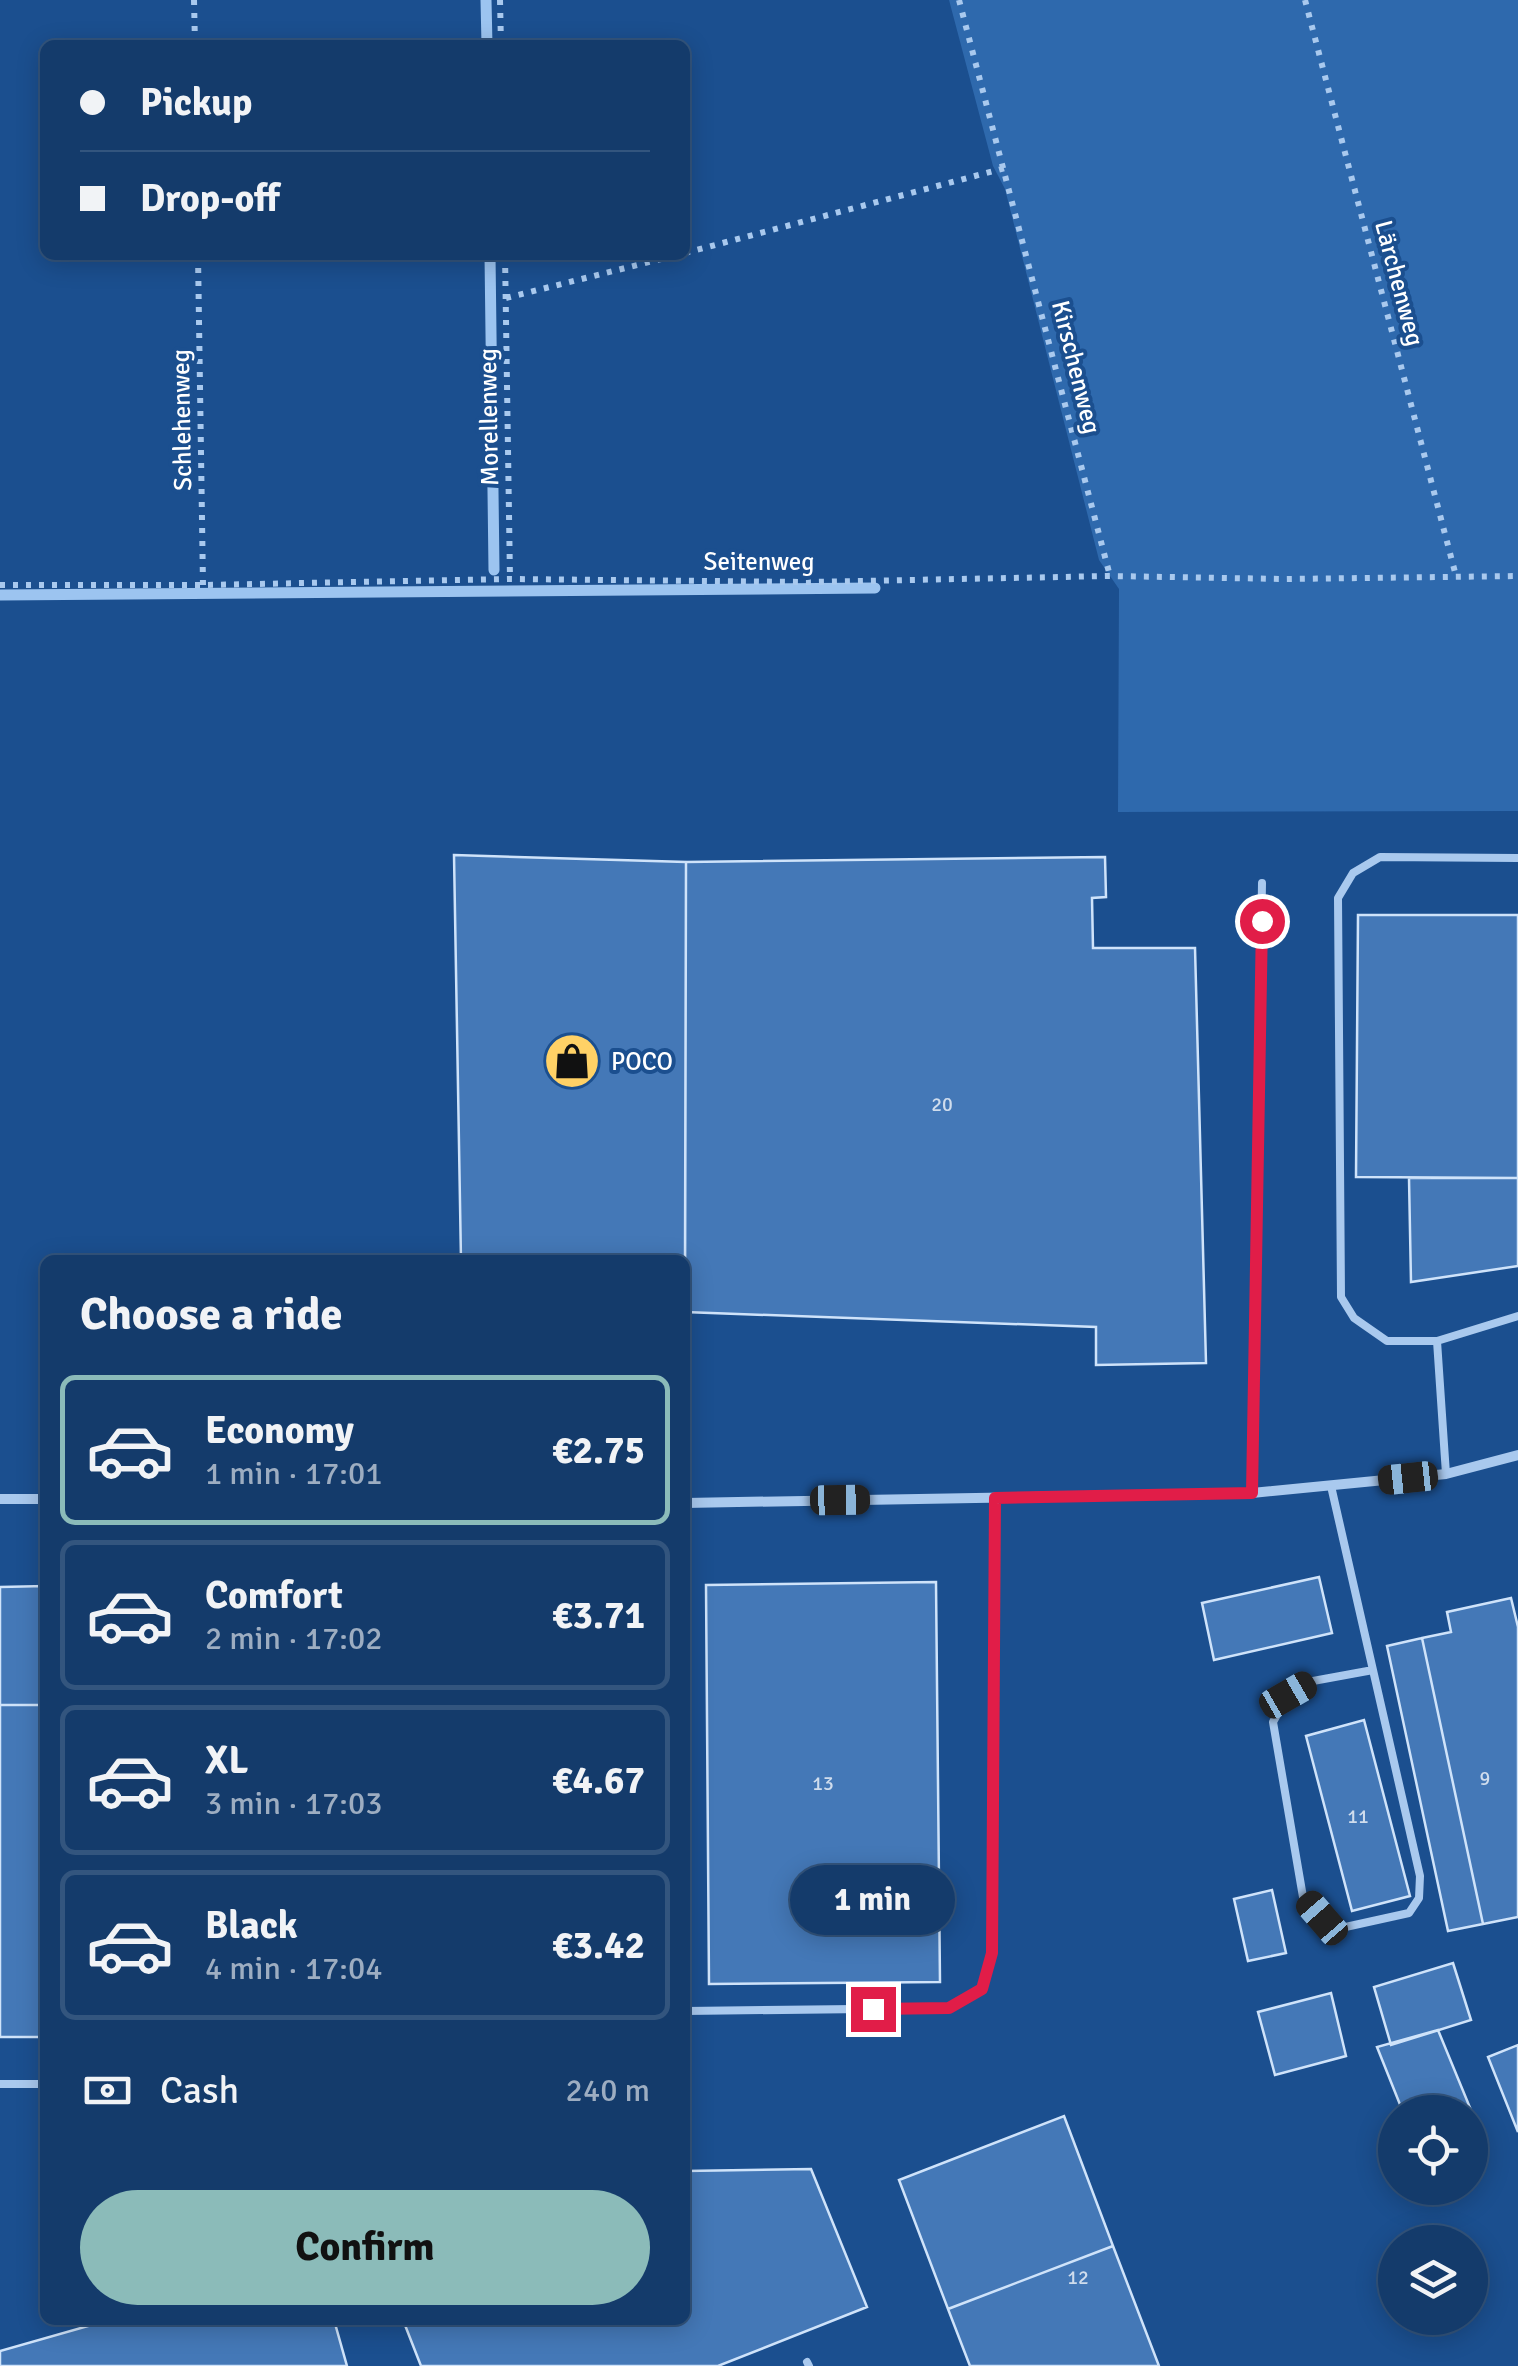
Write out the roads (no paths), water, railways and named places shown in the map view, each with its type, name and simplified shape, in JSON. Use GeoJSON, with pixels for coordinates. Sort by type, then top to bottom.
{"type":"FeatureCollection","features":[{"type":"Feature","properties":{"kind":"street"},"geometry":{"type":"LineString","coordinates":[[690,1503],[1252,1493],[1446,1474],[1518,1455]]}},
{"type":"Feature","properties":{"kind":"street"},"geometry":{"type":"LineString","coordinates":[[0,1500],[40,1500]]}},
{"type":"Feature","properties":{"kind":"lane"},"geometry":{"type":"LineString","coordinates":[[1518,858],[1380,857],[1353,872],[1338,898],[1341,1297],[1354,1318],[1387,1341],[1437,1341],[1518,1316]]}},
{"type":"Feature","properties":{"kind":"lane"},"geometry":{"type":"LineString","coordinates":[[1252,1493],[1262,882]]}},
{"type":"Feature","properties":{"kind":"lane"},"geometry":{"type":"LineString","coordinates":[[1437,1341],[1446,1474]]}},
{"type":"Feature","properties":{"kind":"lane"},"geometry":{"type":"LineString","coordinates":[[1331,1486],[1373,1670],[1420,1876],[1419,1898],[1409,1913],[1342,1928],[1322,1918],[1303,1896],[1273,1722],[1288,1695],[1313,1681],[1373,1670]]}},
{"type":"Feature","properties":{"kind":"lane"},"geometry":{"type":"LineString","coordinates":[[690,2011],[949,2008],[982,1989],[992,1953],[995,1498]]}},
{"type":"Feature","properties":{"kind":"lane"},"geometry":{"type":"LineString","coordinates":[[0,2084],[40,2084]]}},
{"type":"Feature","properties":{"kind":"waterway"},"geometry":{"type":"LineString","coordinates":[[486,0],[487,40]]}},
{"type":"Feature","properties":{"kind":"waterway"},"geometry":{"type":"LineString","coordinates":[[490,260],[494,570]]}},
{"type":"Feature","properties":{"kind":"waterway"},"geometry":{"type":"LineString","coordinates":[[0,595],[875,588]]}},
{"type":"Feature","properties":{"kind":"place","name":"POCO"},"geometry":{"type":"Point","coordinates":[572,1061]}}]}
